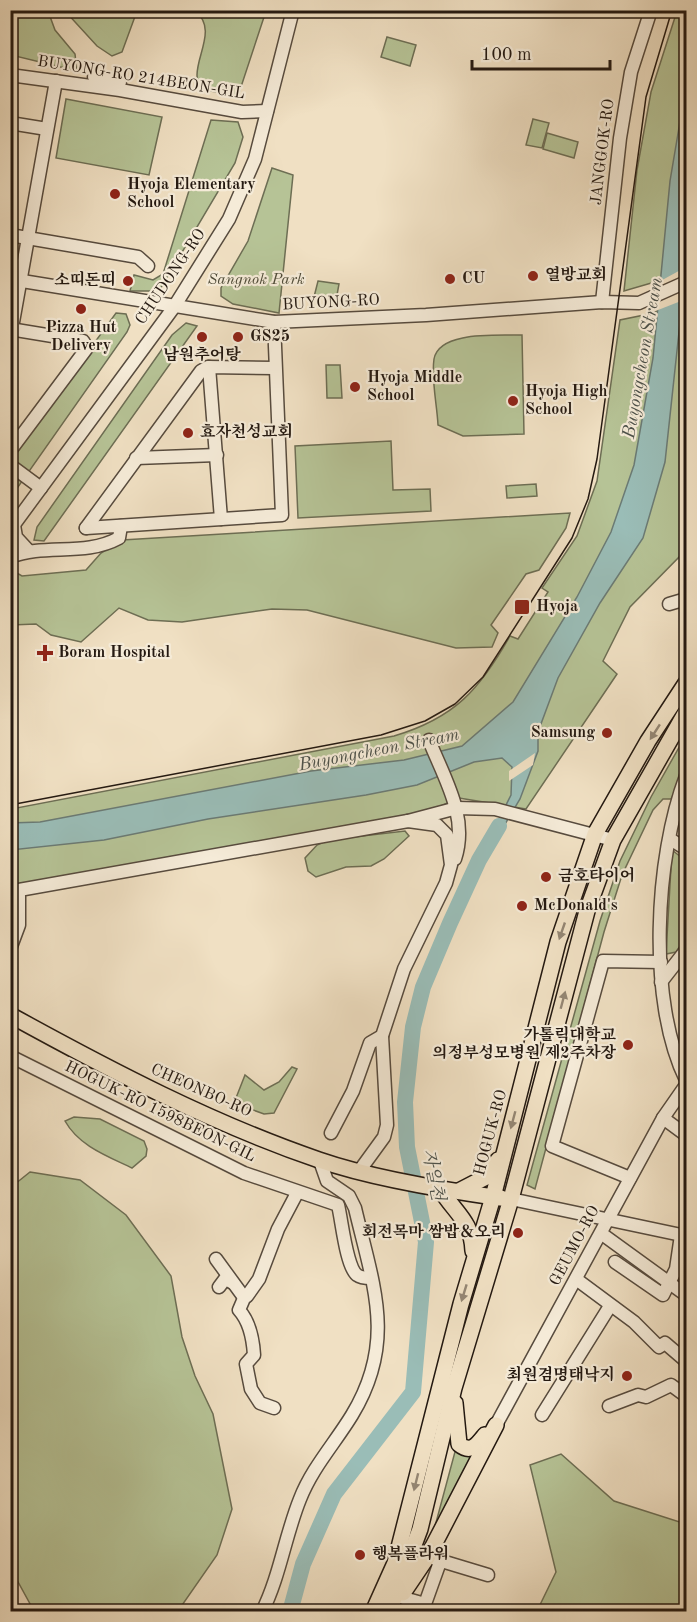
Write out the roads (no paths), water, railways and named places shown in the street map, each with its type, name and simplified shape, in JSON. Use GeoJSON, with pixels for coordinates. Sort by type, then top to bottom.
{"type":"FeatureCollection","features":[{"type":"Feature","properties":{"kind":"main road","name":"HOGUK-RO"},"geometry":{"type":"LineString","coordinates":[[373,1611],[395,1563],[471,1269],[493,1197],[558,942],[595,834],[648,741],[687,682]]}},
{"type":"Feature","properties":{"kind":"main road"},"geometry":{"type":"LineString","coordinates":[[391,1611],[420,1529],[454,1388],[511,1199],[587,910],[613,840],[687,712]]}},
{"type":"Feature","properties":{"kind":"main road"},"geometry":{"type":"LineString","coordinates":[[581,876],[588,876],[590,881],[585,897],[587,910]]}},
{"type":"Feature","properties":{"kind":"main road","name":"CHEONBO-RO"},"geometry":{"type":"LineString","coordinates":[[10,1015],[109,1070],[211,1117],[320,1161],[441,1190]]}},
{"type":"Feature","properties":{"kind":"main road"},"geometry":{"type":"LineString","coordinates":[[458,1192],[486,1177],[506,1144]]}},
{"type":"Feature","properties":{"kind":"main road"},"geometry":{"type":"LineString","coordinates":[[441,1190],[511,1199]]}},
{"type":"Feature","properties":{"kind":"main road"},"geometry":{"type":"LineString","coordinates":[[441,1190],[452,1208],[466,1222],[472,1236],[471,1269]]}},
{"type":"Feature","properties":{"kind":"main road"},"geometry":{"type":"LineString","coordinates":[[454,1388],[458,1442],[461,1446],[467,1449],[475,1447],[496,1425]]}},
{"type":"Feature","properties":{"kind":"main road"},"geometry":{"type":"LineString","coordinates":[[391,1611],[400,1597],[434,1559],[496,1425]]}},
{"type":"Feature","properties":{"kind":"street","name":"CHUDONG-RO"},"geometry":{"type":"LineString","coordinates":[[12,527],[174,307],[229,219],[243,192],[255,159],[293,10]]}},
{"type":"Feature","properties":{"kind":"street","name":"JANGGOK-RO"},"geometry":{"type":"LineString","coordinates":[[602,302],[620,138],[631,72],[651,10]]}},
{"type":"Feature","properties":{"kind":"street","name":"BUYONG-RO 214BEON-GIL"},"geometry":{"type":"LineString","coordinates":[[10,75],[242,112],[267,111]]}},
{"type":"Feature","properties":{"kind":"street"},"geometry":{"type":"LineString","coordinates":[[94,77],[120,82]]}},
{"type":"Feature","properties":{"kind":"street"},"geometry":{"type":"LineString","coordinates":[[10,451],[15,436],[87,348],[83,341],[11,332],[16,280],[29,238],[56,81]]}},
{"type":"Feature","properties":{"kind":"street"},"geometry":{"type":"LineString","coordinates":[[10,123],[47,129]]}},
{"type":"Feature","properties":{"kind":"street"},"geometry":{"type":"LineString","coordinates":[[10,236],[138,257],[148,266]]}},
{"type":"Feature","properties":{"kind":"street","name":"BUYONG-RO"},"geometry":{"type":"LineString","coordinates":[[16,280],[274,322],[426,315],[602,302],[639,303],[687,282]]}},
{"type":"Feature","properties":{"kind":"street"},"geometry":{"type":"LineString","coordinates":[[274,322],[274,368],[282,515],[86,528],[201,371],[209,367],[274,368]]}},
{"type":"Feature","properties":{"kind":"street"},"geometry":{"type":"LineString","coordinates":[[209,367],[221,519]]}},
{"type":"Feature","properties":{"kind":"street"},"geometry":{"type":"LineString","coordinates":[[136,458],[217,455]]}},
{"type":"Feature","properties":{"kind":"street"},"geometry":{"type":"LineString","coordinates":[[10,465],[41,488]]}},
{"type":"Feature","properties":{"kind":"street"},"geometry":{"type":"LineString","coordinates":[[10,557],[28,550],[89,550],[119,538],[121,526]]}},
{"type":"Feature","properties":{"kind":"street"},"geometry":{"type":"LineString","coordinates":[[12,527],[16,537],[28,550]]}},
{"type":"Feature","properties":{"kind":"street"},"geometry":{"type":"LineString","coordinates":[[669,604],[687,599]]}},
{"type":"Feature","properties":{"kind":"street"},"geometry":{"type":"LineString","coordinates":[[360,1170],[384,1137],[387,1125],[382,1036],[404,969],[446,883],[457,855],[457,808],[453,793],[429,740]]}},
{"type":"Feature","properties":{"kind":"street"},"geometry":{"type":"LineString","coordinates":[[687,776],[665,862],[659,932],[661,982],[670,1030],[679,1065],[687,1080]]}},
{"type":"Feature","properties":{"kind":"street"},"geometry":{"type":"LineString","coordinates":[[10,950],[19,925],[15,890],[408,821],[457,808],[495,809],[613,840]]}},
{"type":"Feature","properties":{"kind":"street"},"geometry":{"type":"LineString","coordinates":[[408,821],[437,825],[447,835],[451,865],[446,883]]}},
{"type":"Feature","properties":{"kind":"street"},"geometry":{"type":"LineString","coordinates":[[670,839],[687,849]]}},
{"type":"Feature","properties":{"kind":"street"},"geometry":{"type":"LineString","coordinates":[[661,982],[687,950]]}},
{"type":"Feature","properties":{"kind":"street"},"geometry":{"type":"LineString","coordinates":[[630,1178],[552,1146],[603,961],[661,962]]}},
{"type":"Feature","properties":{"kind":"street"},"geometry":{"type":"LineString","coordinates":[[331,1133],[353,1091],[370,1043],[382,1036]]}},
{"type":"Feature","properties":{"kind":"street","name":"HOGUK-RO 1598BEON-GIL"},"geometry":{"type":"LineString","coordinates":[[10,1056],[244,1173],[297,1193],[324,1199],[338,1205],[349,1259],[355,1273],[360,1277],[371,1278]]}},
{"type":"Feature","properties":{"kind":"street","name":"GEUMO-RO"},"geometry":{"type":"LineString","coordinates":[[496,1425],[602,1234],[663,1118],[687,1085]]}},
{"type":"Feature","properties":{"kind":"street"},"geometry":{"type":"LineString","coordinates":[[663,1118],[687,1135]]}},
{"type":"Feature","properties":{"kind":"street"},"geometry":{"type":"LineString","coordinates":[[262,1611],[275,1581],[300,1498],[317,1466],[362,1400],[370,1380],[380,1336],[371,1278],[355,1208],[349,1196],[327,1181],[320,1161]]}},
{"type":"Feature","properties":{"kind":"street"},"geometry":{"type":"LineString","coordinates":[[274,1408],[260,1403],[251,1389],[246,1364],[254,1355],[253,1341],[246,1317],[239,1310],[245,1296],[251,1293],[260,1279],[278,1229],[297,1193]]}},
{"type":"Feature","properties":{"kind":"street"},"geometry":{"type":"LineString","coordinates":[[511,1199],[684,1236],[676,1269],[663,1294],[615,1262]]}},
{"type":"Feature","properties":{"kind":"street"},"geometry":{"type":"LineString","coordinates":[[602,1234],[687,1295]]}},
{"type":"Feature","properties":{"kind":"street"},"geometry":{"type":"LineString","coordinates":[[216,1258],[245,1296]]}},
{"type":"Feature","properties":{"kind":"street"},"geometry":{"type":"LineString","coordinates":[[576,1279],[634,1322],[659,1347],[664,1343],[687,1361]]}},
{"type":"Feature","properties":{"kind":"street"},"geometry":{"type":"LineString","coordinates":[[219,1287],[225,1280],[233,1283]]}},
{"type":"Feature","properties":{"kind":"street"},"geometry":{"type":"LineString","coordinates":[[542,1415],[610,1306]]}},
{"type":"Feature","properties":{"kind":"street"},"geometry":{"type":"LineString","coordinates":[[609,1406],[638,1395],[646,1397],[671,1385],[687,1396]]}},
{"type":"Feature","properties":{"kind":"street"},"geometry":{"type":"LineString","coordinates":[[400,1597],[425,1604],[434,1559],[488,1575]]}},
{"type":"Feature","properties":{"kind":"water"},"geometry":{"type":"Polygon","coordinates":[[[686,86],[686,267],[665,462],[643,538],[600,603],[558,678],[538,732],[538,751],[520,799],[492,846],[487,843],[511,795],[512,767],[502,758],[474,762],[417,785],[366,795],[208,819],[104,840],[11,850],[10,823],[40,822],[311,771],[404,760],[462,746],[513,702],[577,597],[611,532],[634,465],[653,358],[670,181],[686,86]]]}},
{"type":"Feature","properties":{"kind":"waterway","name":"자일천"},"geometry":{"type":"LineString","coordinates":[[290,1612],[303,1564],[334,1494],[413,1392],[426,1242],[407,1147],[405,1102],[413,1027],[423,987],[450,923],[479,860],[499,826]]}},
{"type":"Feature","properties":{"kind":"tram line"},"geometry":{"type":"LineString","coordinates":[[10,805],[381,735],[425,721],[455,704],[483,677],[572,538],[588,499],[597,459],[646,97],[672,10]]}},
{"type":"Feature","properties":{"kind":"place","name":"Hyoja Elementary School"},"geometry":{"type":"Point","coordinates":[115,194]}},
{"type":"Feature","properties":{"kind":"place","name":"열방교회"},"geometry":{"type":"Point","coordinates":[533,276]}},
{"type":"Feature","properties":{"kind":"place","name":"CU"},"geometry":{"type":"Point","coordinates":[450,279]}},
{"type":"Feature","properties":{"kind":"place","name":"소띠돈띠"},"geometry":{"type":"Point","coordinates":[128,281]}},
{"type":"Feature","properties":{"kind":"place","name":"Pizza Hut Delivery"},"geometry":{"type":"Point","coordinates":[81,309]}},
{"type":"Feature","properties":{"kind":"place","name":"남원추어탕"},"geometry":{"type":"Point","coordinates":[202,337]}},
{"type":"Feature","properties":{"kind":"place","name":"GS25"},"geometry":{"type":"Point","coordinates":[238,337]}},
{"type":"Feature","properties":{"kind":"place","name":"Hyoja Middle School"},"geometry":{"type":"Point","coordinates":[355,387]}},
{"type":"Feature","properties":{"kind":"place","name":"Hyoja High School"},"geometry":{"type":"Point","coordinates":[513,401]}},
{"type":"Feature","properties":{"kind":"place","name":"효자천성교회"},"geometry":{"type":"Point","coordinates":[188,433]}},
{"type":"Feature","properties":{"kind":"place","name":"Hyoja"},"geometry":{"type":"Point","coordinates":[522,607]}},
{"type":"Feature","properties":{"kind":"place","name":"Boram Hospital"},"geometry":{"type":"Point","coordinates":[45,653]}},
{"type":"Feature","properties":{"kind":"place","name":"Samsung"},"geometry":{"type":"Point","coordinates":[607,733]}},
{"type":"Feature","properties":{"kind":"place","name":"금호타이어"},"geometry":{"type":"Point","coordinates":[546,877]}},
{"type":"Feature","properties":{"kind":"place","name":"McDonald's"},"geometry":{"type":"Point","coordinates":[522,906]}},
{"type":"Feature","properties":{"kind":"place","name":"가톨릭대학교 의정부성모병원 제2주차장"},"geometry":{"type":"Point","coordinates":[628,1045]}},
{"type":"Feature","properties":{"kind":"place","name":"회전목마 쌈밥＆오리"},"geometry":{"type":"Point","coordinates":[518,1233]}},
{"type":"Feature","properties":{"kind":"place","name":"최원겸명태낙지"},"geometry":{"type":"Point","coordinates":[627,1376]}},
{"type":"Feature","properties":{"kind":"place","name":"행복플라워"},"geometry":{"type":"Point","coordinates":[360,1555]}},
{"type":"Feature","properties":{"kind":"park label","name":"Sangnok Park"},"geometry":{"type":"Point","coordinates":[256,280]}},
{"type":"Feature","properties":{"kind":"water label","name":"Buyongcheon Stream"},"geometry":{"type":"Point","coordinates":[643,358]}},
{"type":"Feature","properties":{"kind":"water label","name":"Buyongcheon Stream"},"geometry":{"type":"Point","coordinates":[379,750]}}]}
